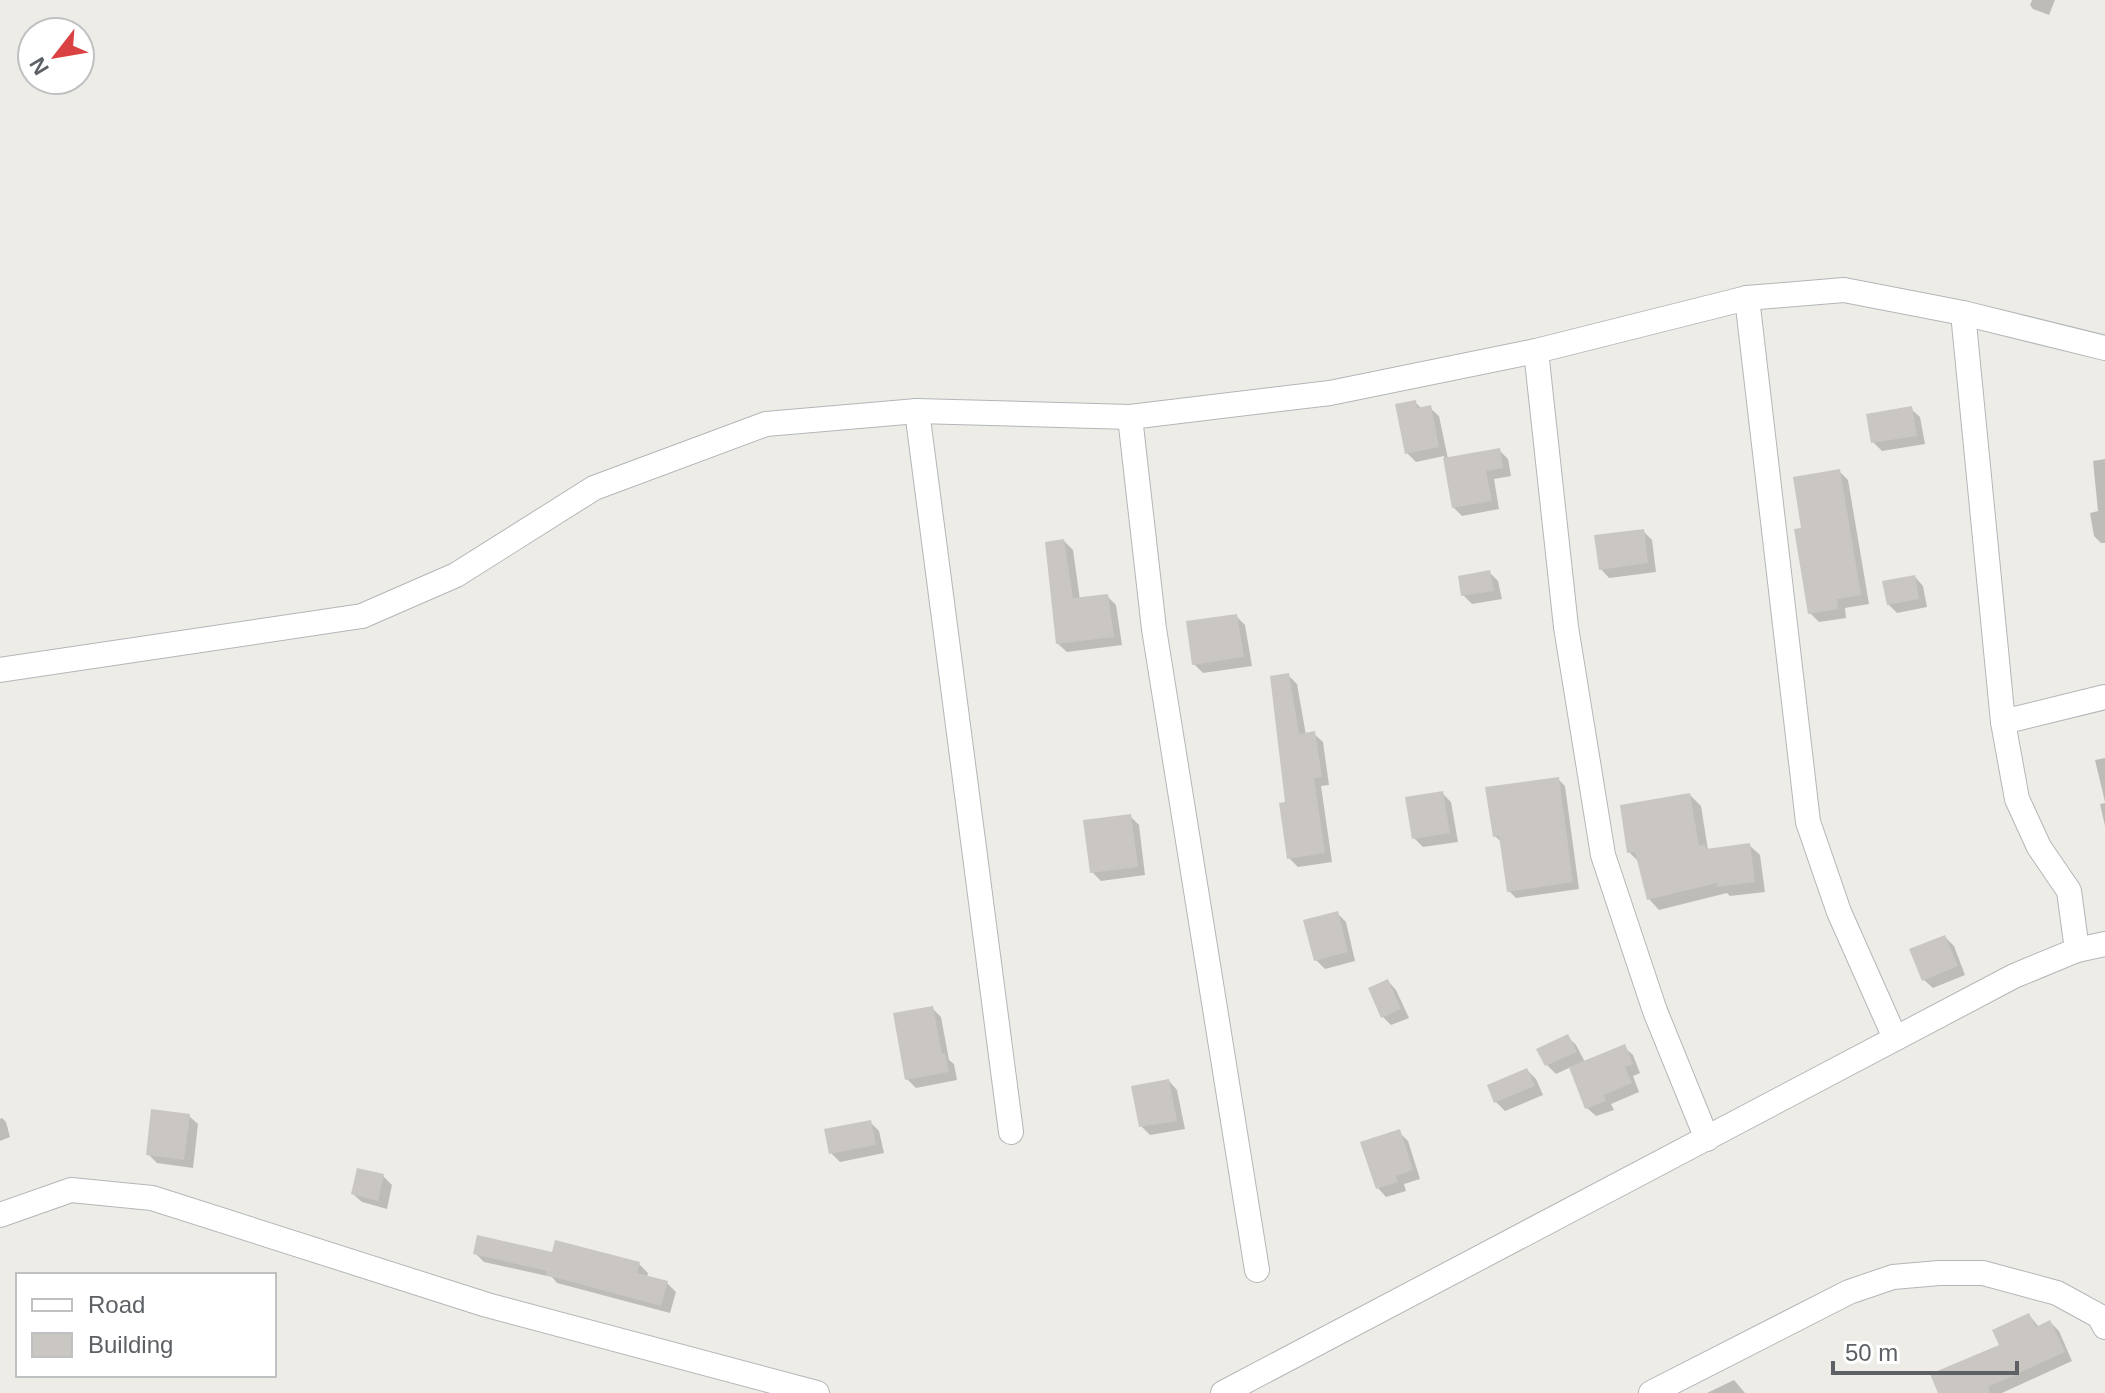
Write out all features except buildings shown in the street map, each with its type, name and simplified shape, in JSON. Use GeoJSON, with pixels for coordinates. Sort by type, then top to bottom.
{"type":"FeatureCollection","features":[{"type":"Feature","properties":{"kind":"street"},"geometry":{"type":"LineString","coordinates":[[0,670],[362,616],[456,575],[594,488],[766,424],[917,411],[1130,417],[1330,393],[1536,351],[1747,298],[1844,290],[1963,313],[2105,348]]}},
{"type":"Feature","properties":{"kind":"street"},"geometry":{"type":"LineString","coordinates":[[1747,298],[1808,822],[1839,912],[1895,1038]]}},
{"type":"Feature","properties":{"kind":"street"},"geometry":{"type":"LineString","coordinates":[[1963,313],[2003,722],[2017,799],[2039,847],[2069,891],[2077,950]]}},
{"type":"Feature","properties":{"kind":"street"},"geometry":{"type":"LineString","coordinates":[[1536,351],[1566,627],[1603,855],[1655,1011],[1707,1139]]}},
{"type":"Feature","properties":{"kind":"street"},"geometry":{"type":"LineString","coordinates":[[917,411],[1011,1132]]}},
{"type":"Feature","properties":{"kind":"street"},"geometry":{"type":"LineString","coordinates":[[1130,417],[1154,629],[1257,1270]]}},
{"type":"Feature","properties":{"kind":"street"},"geometry":{"type":"LineString","coordinates":[[2003,722],[2105,697]]}},
{"type":"Feature","properties":{"kind":"street"},"geometry":{"type":"LineString","coordinates":[[1223,1393],[2014,976],[2077,950],[2105,944]]}},
{"type":"Feature","properties":{"kind":"street"},"geometry":{"type":"LineString","coordinates":[[0,1215],[71,1190],[152,1198],[487,1305],[817,1393]]}},
{"type":"Feature","properties":{"kind":"street"},"geometry":{"type":"LineString","coordinates":[[1651,1393],[1849,1292],[1893,1277],[1983,1273],[2057,1293],[2099,1316],[2105,1327]]}}]}
